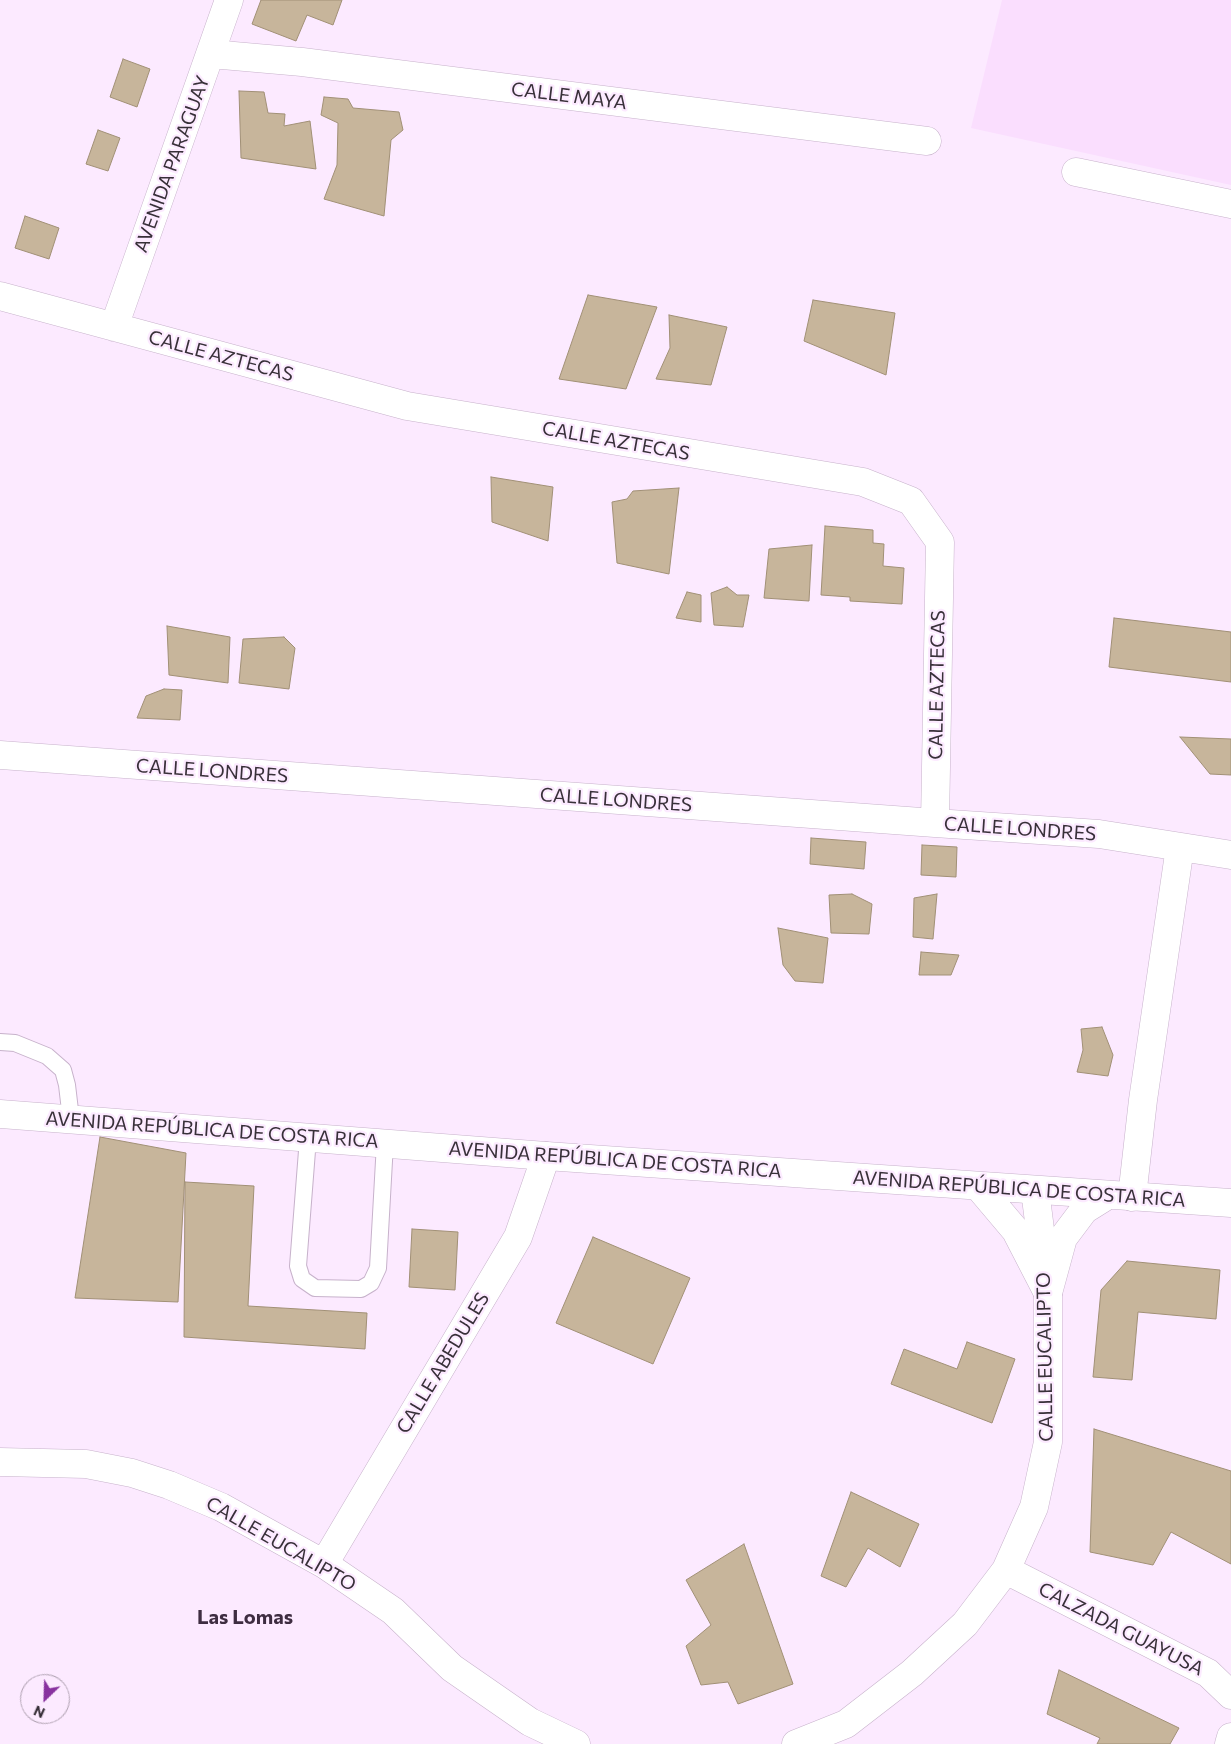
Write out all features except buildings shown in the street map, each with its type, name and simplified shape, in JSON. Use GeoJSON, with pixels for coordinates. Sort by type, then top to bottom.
{"type":"FeatureCollection","features":[{"type":"Feature","properties":{"kind":"street","name":"AVENIDA PARAGUAY"},"geometry":{"type":"LineString","coordinates":[[114,327],[229,0]]}},
{"type":"Feature","properties":{"kind":"street","name":"CALLE MAYA"},"geometry":{"type":"LineString","coordinates":[[211,54],[302,62],[927,141]]}},
{"type":"Feature","properties":{"kind":"street"},"geometry":{"type":"LineString","coordinates":[[1076,172],[1231,204]]}},
{"type":"Feature","properties":{"kind":"street","name":"CALLE AZTECAS"},"geometry":{"type":"LineString","coordinates":[[0,296],[407,406],[863,482],[911,501],[940,542],[935,823]]}},
{"type":"Feature","properties":{"kind":"street","name":"CALLE LONDRES"},"geometry":{"type":"LineString","coordinates":[[0,755],[1099,834],[1231,855]]}},
{"type":"Feature","properties":{"kind":"street"},"geometry":{"type":"LineString","coordinates":[[1048,1293],[1063,1238],[1084,1210],[1120,1196],[1143,1100],[1180,846]]}},
{"type":"Feature","properties":{"kind":"street","name":"AVENIDA REPÚBLICA DE COSTA RICA"},"geometry":{"type":"LineString","coordinates":[[0,1114],[546,1156],[1231,1203]]}},
{"type":"Feature","properties":{"kind":"street","name":"CALLE ABEDULES"},"geometry":{"type":"LineString","coordinates":[[324,1564],[518,1237],[546,1156]]}},
{"type":"Feature","properties":{"kind":"street"},"geometry":{"type":"LineString","coordinates":[[978,1186],[1016,1231],[1048,1293]]}},
{"type":"Feature","properties":{"kind":"street","name":"CALLE EUCALIPTO"},"geometry":{"type":"LineString","coordinates":[[796,1744],[846,1724],[912,1673],[965,1624],[1006,1570],[1034,1508],[1048,1442],[1048,1293],[1035,1190]]}},
{"type":"Feature","properties":{"kind":"street","name":"CALLE EUCALIPTO"},"geometry":{"type":"LineString","coordinates":[[0,1462],[86,1464],[132,1473],[169,1484],[220,1507],[324,1564],[393,1611],[452,1668],[530,1722],[576,1744]]}},
{"type":"Feature","properties":{"kind":"street","name":"CALZADA GUAYUSA"},"geometry":{"type":"LineString","coordinates":[[1006,1570],[1208,1673],[1231,1695]]}},
{"type":"Feature","properties":{"kind":"street"},"geometry":{"type":"LineString","coordinates":[[1229,1744],[1231,1737]]}},
{"type":"Feature","properties":{"kind":"lane"},"geometry":{"type":"LineString","coordinates":[[0,1042],[15,1043],[47,1056],[64,1070],[71,1119]]}},
{"type":"Feature","properties":{"kind":"lane"},"geometry":{"type":"LineString","coordinates":[[308,1138],[298,1266],[302,1279],[314,1288],[361,1289],[372,1283],[378,1268],[385,1143]]}},
{"type":"Feature","properties":{"kind":"shaded area"},"geometry":{"type":"Polygon","coordinates":[[[1002,0],[1231,0],[1231,185],[971,128],[1002,0]]]}},
{"type":"Feature","properties":{"kind":"district","name":"Las Lomas"},"geometry":{"type":"Point","coordinates":[245,1617]}}]}
